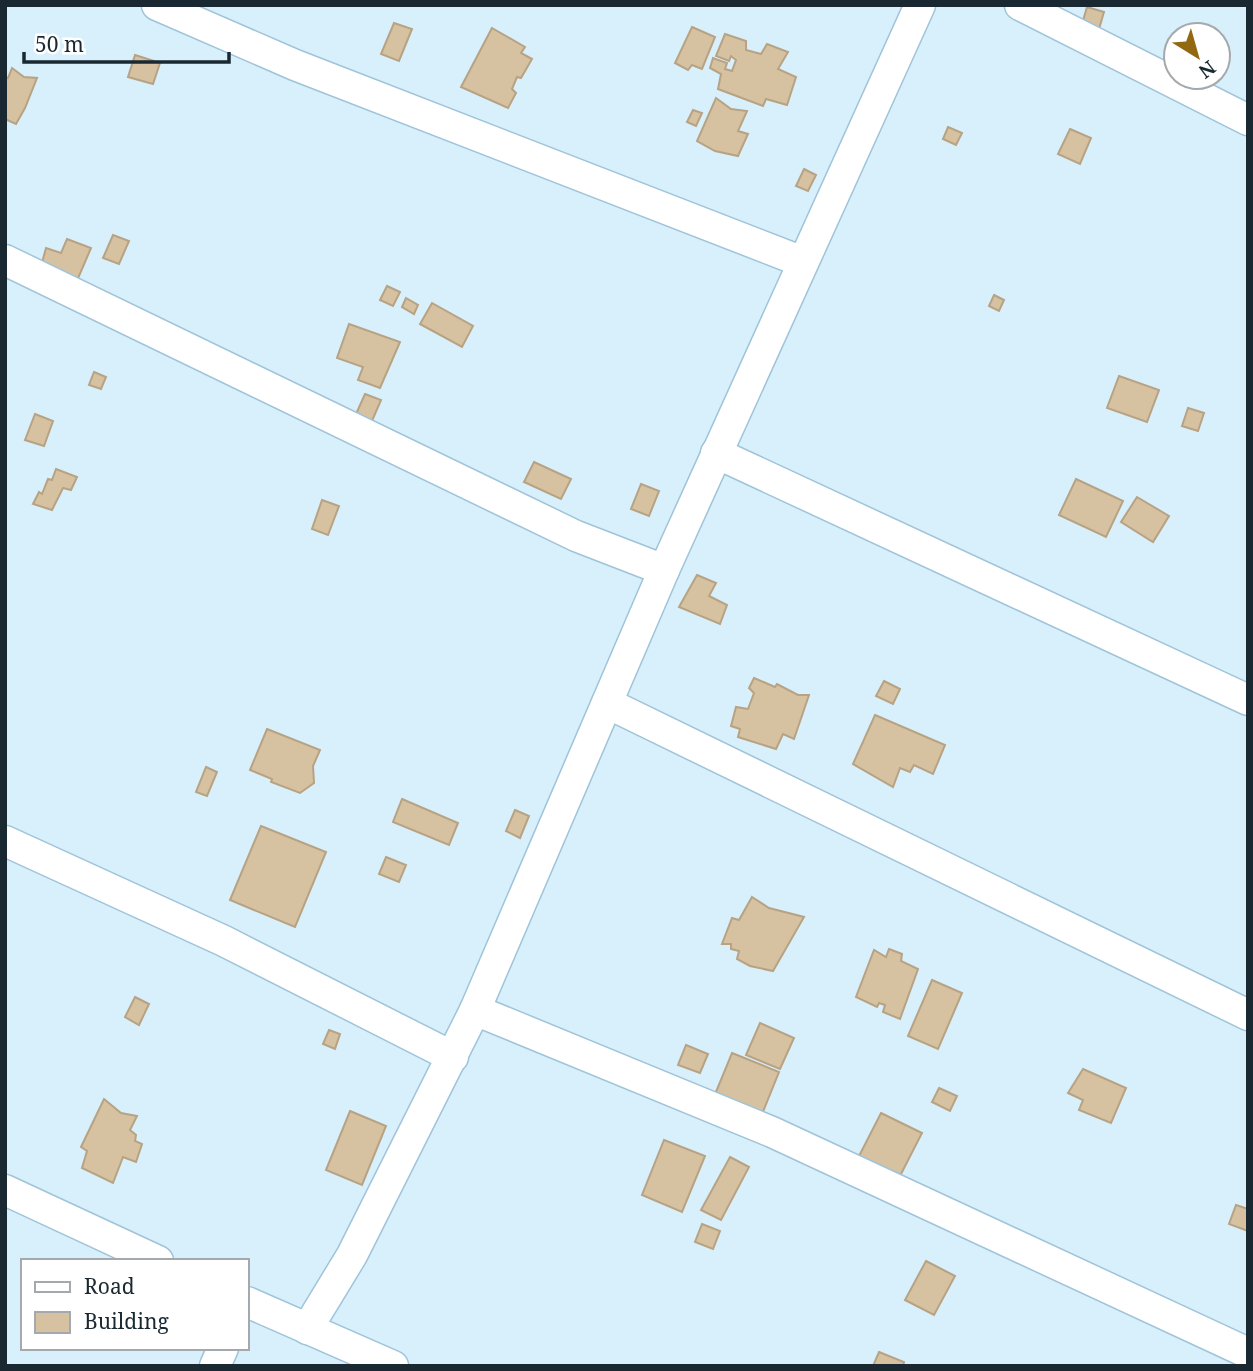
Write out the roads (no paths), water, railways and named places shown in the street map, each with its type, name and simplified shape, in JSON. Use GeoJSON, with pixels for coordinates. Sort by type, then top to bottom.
{"type":"FeatureCollection","features":[{"type":"Feature","properties":{"kind":"street"},"geometry":{"type":"LineString","coordinates":[[157,5],[295,65],[803,262]]}},
{"type":"Feature","properties":{"kind":"street"},"geometry":{"type":"LineString","coordinates":[[307,1329],[352,1255],[475,1010],[664,570],[919,5]]}},
{"type":"Feature","properties":{"kind":"street"},"geometry":{"type":"LineString","coordinates":[[1020,5],[1248,120]]}},
{"type":"Feature","properties":{"kind":"street"},"geometry":{"type":"LineString","coordinates":[[5,260],[576,536],[664,570]]}},
{"type":"Feature","properties":{"kind":"street"},"geometry":{"type":"LineString","coordinates":[[716,453],[1248,700]]}},
{"type":"Feature","properties":{"kind":"street"},"geometry":{"type":"LineString","coordinates":[[607,703],[1248,1015]]}},
{"type":"Feature","properties":{"kind":"street"},"geometry":{"type":"LineString","coordinates":[[5,841],[224,941],[453,1057]]}},
{"type":"Feature","properties":{"kind":"street"},"geometry":{"type":"LineString","coordinates":[[475,1010],[772,1132],[1248,1353]]}},
{"type":"Feature","properties":{"kind":"street"},"geometry":{"type":"LineString","coordinates":[[5,1190],[155,1259]]}},
{"type":"Feature","properties":{"kind":"street"},"geometry":{"type":"LineString","coordinates":[[248,1302],[393,1366]]}},
{"type":"Feature","properties":{"kind":"street"},"geometry":{"type":"LineString","coordinates":[[215,1366],[222,1350]]}}]}
